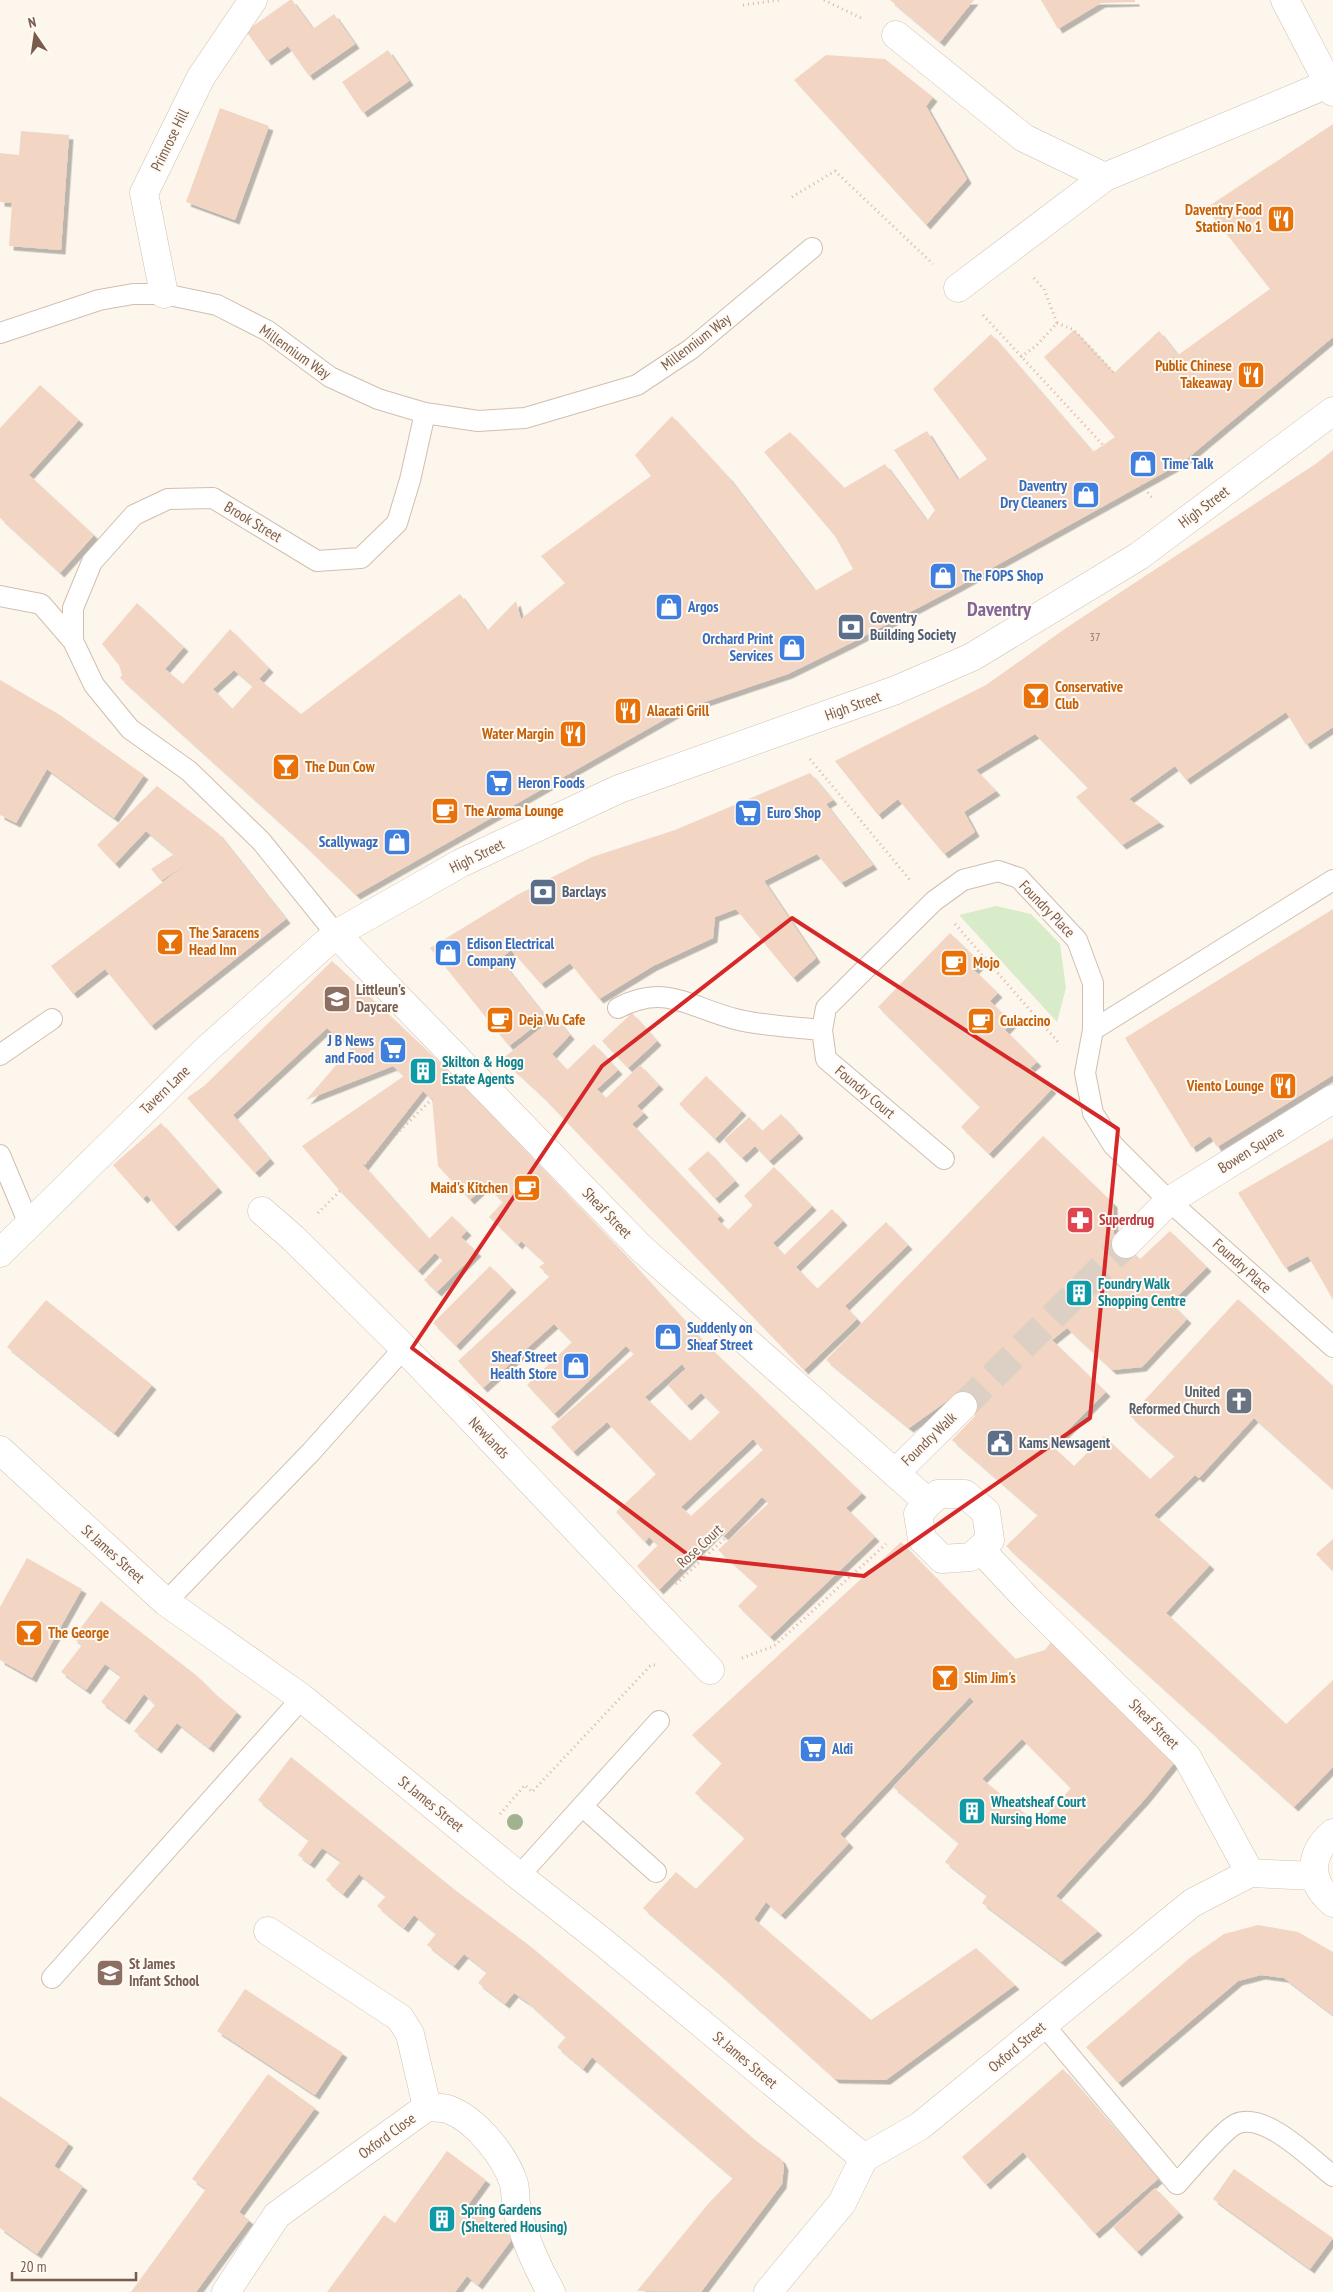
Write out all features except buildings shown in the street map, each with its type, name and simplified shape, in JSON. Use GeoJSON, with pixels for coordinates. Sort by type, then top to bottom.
{"type":"FeatureCollection","features":[{"type":"Feature","properties":{"kind":"street","name":"Primrose Hill"},"geometry":{"type":"LineString","coordinates":[[164,294],[144,193],[201,77],[253,0]]}},
{"type":"Feature","properties":{"kind":"street"},"geometry":{"type":"LineString","coordinates":[[958,288],[1105,177],[1330,88],[1285,0]]}},
{"type":"Feature","properties":{"kind":"street"},"geometry":{"type":"LineString","coordinates":[[896,35],[1024,138],[1105,177]]}},
{"type":"Feature","properties":{"kind":"street","name":"High Street"},"geometry":{"type":"LineString","coordinates":[[336,934],[461,863],[619,789],[896,690],[972,657],[1139,556],[1333,411]]}},
{"type":"Feature","properties":{"kind":"street","name":"Tavern Lane"},"geometry":{"type":"LineString","coordinates":[[0,1253],[206,1050],[336,934]]}},
{"type":"Feature","properties":{"kind":"street","name":"Sheaf Street"},"geometry":{"type":"LineString","coordinates":[[336,934],[641,1248],[929,1503]]}},
{"type":"Feature","properties":{"kind":"street","name":"Bowen Square"},"geometry":{"type":"LineString","coordinates":[[1169,1201],[1333,1099]]}},
{"type":"Feature","properties":{"kind":"street"},"geometry":{"type":"LineString","coordinates":[[1126,1244],[1169,1201]]}},
{"type":"Feature","properties":{"kind":"street","name":"Newlands"},"geometry":{"type":"LineString","coordinates":[[262,1212],[293,1238],[404,1348],[710,1670]]}},
{"type":"Feature","properties":{"kind":"street","name":"Foundry Walk"},"geometry":{"type":"LineString","coordinates":[[895,1473],[963,1406]]}},
{"type":"Feature","properties":{"kind":"street","name":"St James Street"},"geometry":{"type":"LineString","coordinates":[[0,1450],[166,1602],[302,1698],[519,1876],[603,1942],[864,2158]]}},
{"type":"Feature","properties":{"kind":"street"},"geometry":{"type":"LineString","coordinates":[[938,1494],[965,1494],[986,1512],[990,1540],[980,1549],[972,1557],[942,1559],[922,1539],[918,1514],[938,1494]]}},
{"type":"Feature","properties":{"kind":"street","name":"Sheaf Street"},"geometry":{"type":"LineString","coordinates":[[980,1549],[1027,1599],[1187,1758],[1250,1873]]}},
{"type":"Feature","properties":{"kind":"street"},"geometry":{"type":"LineString","coordinates":[[1333,1833],[1322,1842],[1315,1856],[1314,1876],[1319,1890],[1333,1904]]}},
{"type":"Feature","properties":{"kind":"street"},"geometry":{"type":"LineString","coordinates":[[1250,1873],[1314,1876]]}},
{"type":"Feature","properties":{"kind":"street","name":"Oxford Street"},"geometry":{"type":"LineString","coordinates":[[864,2158],[920,2126],[1192,1903],[1250,1873]]}},
{"type":"Feature","properties":{"kind":"street"},"geometry":{"type":"LineString","coordinates":[[268,1931],[400,2018],[410,2034],[427,2107]]}},
{"type":"Feature","properties":{"kind":"street","name":"Oxford Close"},"geometry":{"type":"LineString","coordinates":[[226,2292],[277,2214],[427,2107],[449,2109],[471,2122],[488,2140],[502,2160],[514,2183],[516,2209],[531,2252],[551,2292]]}},
{"type":"Feature","properties":{"kind":"street"},"geometry":{"type":"LineString","coordinates":[[768,2292],[842,2203],[864,2158]]}},
{"type":"Feature","properties":{"kind":"lane","name":"Millennium Way"},"geometry":{"type":"LineString","coordinates":[[0,333],[99,300],[133,294],[164,294],[217,305],[268,331],[330,377],[378,399],[425,413],[478,421],[524,418],[637,385],[691,349],[812,248]]}},
{"type":"Feature","properties":{"kind":"lane","name":"Brook Street"},"geometry":{"type":"LineString","coordinates":[[336,934],[261,840],[189,771],[130,729],[94,685],[73,641],[73,608],[92,562],[134,515],[168,499],[213,498],[317,561],[361,558],[397,523],[410,480],[425,413]]}},
{"type":"Feature","properties":{"kind":"lane"},"geometry":{"type":"LineString","coordinates":[[0,596],[42,604],[73,641]]}},
{"type":"Feature","properties":{"kind":"lane","name":"Foundry Place"},"geometry":{"type":"LineString","coordinates":[[826,1008],[934,901],[963,880],[998,871],[1020,878],[1077,940],[1093,983],[1093,1030],[1085,1073],[1093,1113],[1113,1145],[1169,1201],[1333,1348]]}},
{"type":"Feature","properties":{"kind":"lane"},"geometry":{"type":"LineString","coordinates":[[1093,1030],[1333,880]]}},
{"type":"Feature","properties":{"kind":"lane"},"geometry":{"type":"LineString","coordinates":[[618,1008],[636,999],[670,997],[735,1019],[822,1030]]}},
{"type":"Feature","properties":{"kind":"lane","name":"Foundry Court"},"geometry":{"type":"LineString","coordinates":[[826,1008],[822,1030],[826,1059],[944,1159]]}},
{"type":"Feature","properties":{"kind":"lane"},"geometry":{"type":"LineString","coordinates":[[0,1055],[52,1019]]}},
{"type":"Feature","properties":{"kind":"lane"},"geometry":{"type":"LineString","coordinates":[[0,1155],[29,1224]]}},
{"type":"Feature","properties":{"kind":"lane"},"geometry":{"type":"LineString","coordinates":[[166,1602],[311,1452],[404,1348]]}},
{"type":"Feature","properties":{"kind":"lane"},"geometry":{"type":"LineString","coordinates":[[52,1978],[302,1698]]}},
{"type":"Feature","properties":{"kind":"lane"},"geometry":{"type":"LineString","coordinates":[[519,1876],[659,1721]]}},
{"type":"Feature","properties":{"kind":"lane"},"geometry":{"type":"LineString","coordinates":[[582,1806],[656,1872]]}},
{"type":"Feature","properties":{"kind":"lane"},"geometry":{"type":"LineString","coordinates":[[1044,2025],[1177,2184],[1235,2124],[1251,2121],[1271,2127],[1333,2176]]}},
{"type":"Feature","properties":{"kind":"path"},"geometry":{"type":"LineString","coordinates":[[742,5],[780,0]]}},
{"type":"Feature","properties":{"kind":"path"},"geometry":{"type":"LineString","coordinates":[[824,0],[896,35]]}},
{"type":"Feature","properties":{"kind":"path"},"geometry":{"type":"LineString","coordinates":[[1009,250],[1044,289],[1057,323],[1074,330],[1114,373]]}},
{"type":"Feature","properties":{"kind":"path"},"geometry":{"type":"LineString","coordinates":[[1022,357],[1057,323]]}},
{"type":"Feature","properties":{"kind":"path"},"geometry":{"type":"LineString","coordinates":[[364,1166],[432,1099]]}},
{"type":"Feature","properties":{"kind":"path"},"geometry":{"type":"LineString","coordinates":[[464,1412],[557,1328]]}},
{"type":"Feature","properties":{"kind":"path","name":"Rose Court"},"geometry":{"type":"LineString","coordinates":[[650,1608],[765,1501]]}},
{"type":"Feature","properties":{"kind":"highlighted area"},"geometry":{"type":"Polygon","coordinates":[[[792,918],[1118,1129],[1090,1418],[864,1576],[691,1557],[412,1348],[602,1066],[792,918]]]}},
{"type":"Feature","properties":{"kind":"green space"},"geometry":{"type":"Polygon","coordinates":[[[996,906],[1031,914],[1060,944],[1066,988],[1057,1022],[959,915],[996,906]]]}},
{"type":"Feature","properties":{"kind":"tunnel"},"geometry":{"type":"LineString","coordinates":[[963,1406],[1126,1244]]}},
{"type":"Feature","properties":{"kind":"place","name":"Daventry Food Station No 1"},"geometry":{"type":"Point","coordinates":[1281,219]}},
{"type":"Feature","properties":{"kind":"place","name":"Public Chinese Takeaway"},"geometry":{"type":"Point","coordinates":[1251,375]}},
{"type":"Feature","properties":{"kind":"place","name":"Time Talk"},"geometry":{"type":"Point","coordinates":[1143,464]}},
{"type":"Feature","properties":{"kind":"place","name":"Daventry Dry Cleaners"},"geometry":{"type":"Point","coordinates":[1086,495]}},
{"type":"Feature","properties":{"kind":"place","name":"The FOPS Shop"},"geometry":{"type":"Point","coordinates":[943,576]}},
{"type":"Feature","properties":{"kind":"place","name":"Argos"},"geometry":{"type":"Point","coordinates":[669,607]}},
{"type":"Feature","properties":{"kind":"place","name":"Coventry Building Society"},"geometry":{"type":"Point","coordinates":[851,627]}},
{"type":"Feature","properties":{"kind":"place","name":"Orchard Print Services"},"geometry":{"type":"Point","coordinates":[792,648]}},
{"type":"Feature","properties":{"kind":"place","name":"Conservative Club"},"geometry":{"type":"Point","coordinates":[1036,696]}},
{"type":"Feature","properties":{"kind":"place","name":"Alacati Grill"},"geometry":{"type":"Point","coordinates":[628,711]}},
{"type":"Feature","properties":{"kind":"place","name":"Water Margin"},"geometry":{"type":"Point","coordinates":[573,734]}},
{"type":"Feature","properties":{"kind":"place","name":"The Dun Cow"},"geometry":{"type":"Point","coordinates":[286,767]}},
{"type":"Feature","properties":{"kind":"place","name":"Heron Foods"},"geometry":{"type":"Point","coordinates":[499,783]}},
{"type":"Feature","properties":{"kind":"place","name":"The Aroma Lounge"},"geometry":{"type":"Point","coordinates":[445,811]}},
{"type":"Feature","properties":{"kind":"place","name":"Euro Shop"},"geometry":{"type":"Point","coordinates":[748,813]}},
{"type":"Feature","properties":{"kind":"place","name":"Scallywagz"},"geometry":{"type":"Point","coordinates":[397,842]}},
{"type":"Feature","properties":{"kind":"place","name":"Barclays"},"geometry":{"type":"Point","coordinates":[543,892]}},
{"type":"Feature","properties":{"kind":"place","name":"The Saracens Head Inn"},"geometry":{"type":"Point","coordinates":[170,942]}},
{"type":"Feature","properties":{"kind":"place","name":"Edison Electrical Company"},"geometry":{"type":"Point","coordinates":[448,953]}},
{"type":"Feature","properties":{"kind":"place","name":"Mojo"},"geometry":{"type":"Point","coordinates":[954,963]}},
{"type":"Feature","properties":{"kind":"place","name":"Littleun's Daycare"},"geometry":{"type":"Point","coordinates":[337,999]}},
{"type":"Feature","properties":{"kind":"place","name":"Deja Vu Cafe"},"geometry":{"type":"Point","coordinates":[500,1020]}},
{"type":"Feature","properties":{"kind":"place","name":"Culaccino"},"geometry":{"type":"Point","coordinates":[981,1021]}},
{"type":"Feature","properties":{"kind":"place","name":"J B News and Food"},"geometry":{"type":"Point","coordinates":[393,1050]}},
{"type":"Feature","properties":{"kind":"place","name":"Skilton & Hogg Estate Agents"},"geometry":{"type":"Point","coordinates":[423,1071]}},
{"type":"Feature","properties":{"kind":"place","name":"Viento Lounge"},"geometry":{"type":"Point","coordinates":[1283,1086]}},
{"type":"Feature","properties":{"kind":"place","name":"Maid's Kitchen"},"geometry":{"type":"Point","coordinates":[527,1188]}},
{"type":"Feature","properties":{"kind":"place","name":"Superdrug"},"geometry":{"type":"Point","coordinates":[1080,1220]}},
{"type":"Feature","properties":{"kind":"place","name":"Foundry Walk Shopping Centre"},"geometry":{"type":"Point","coordinates":[1079,1293]}},
{"type":"Feature","properties":{"kind":"place","name":"Suddenly on Sheaf Street"},"geometry":{"type":"Point","coordinates":[668,1337]}},
{"type":"Feature","properties":{"kind":"place","name":"Sheaf Street Health Store"},"geometry":{"type":"Point","coordinates":[576,1366]}},
{"type":"Feature","properties":{"kind":"place","name":"United Reformed Church"},"geometry":{"type":"Point","coordinates":[1239,1401]}},
{"type":"Feature","properties":{"kind":"place","name":"Kams Newsagent"},"geometry":{"type":"Point","coordinates":[1000,1443]}},
{"type":"Feature","properties":{"kind":"place","name":"The George"},"geometry":{"type":"Point","coordinates":[29,1633]}},
{"type":"Feature","properties":{"kind":"place","name":"Slim Jim's"},"geometry":{"type":"Point","coordinates":[945,1678]}},
{"type":"Feature","properties":{"kind":"place","name":"Aldi"},"geometry":{"type":"Point","coordinates":[813,1749]}},
{"type":"Feature","properties":{"kind":"place","name":"Wheatsheaf Court Nursing Home"},"geometry":{"type":"Point","coordinates":[972,1811]}},
{"type":"Feature","properties":{"kind":"place","name":"St James Infant School"},"geometry":{"type":"Point","coordinates":[110,1973]}},
{"type":"Feature","properties":{"kind":"place","name":"Spring Gardens (Sheltered Housing)"},"geometry":{"type":"Point","coordinates":[442,2219]}},
{"type":"Feature","properties":{"kind":"district","name":"Daventry"},"geometry":{"type":"Point","coordinates":[999,609]}}]}
